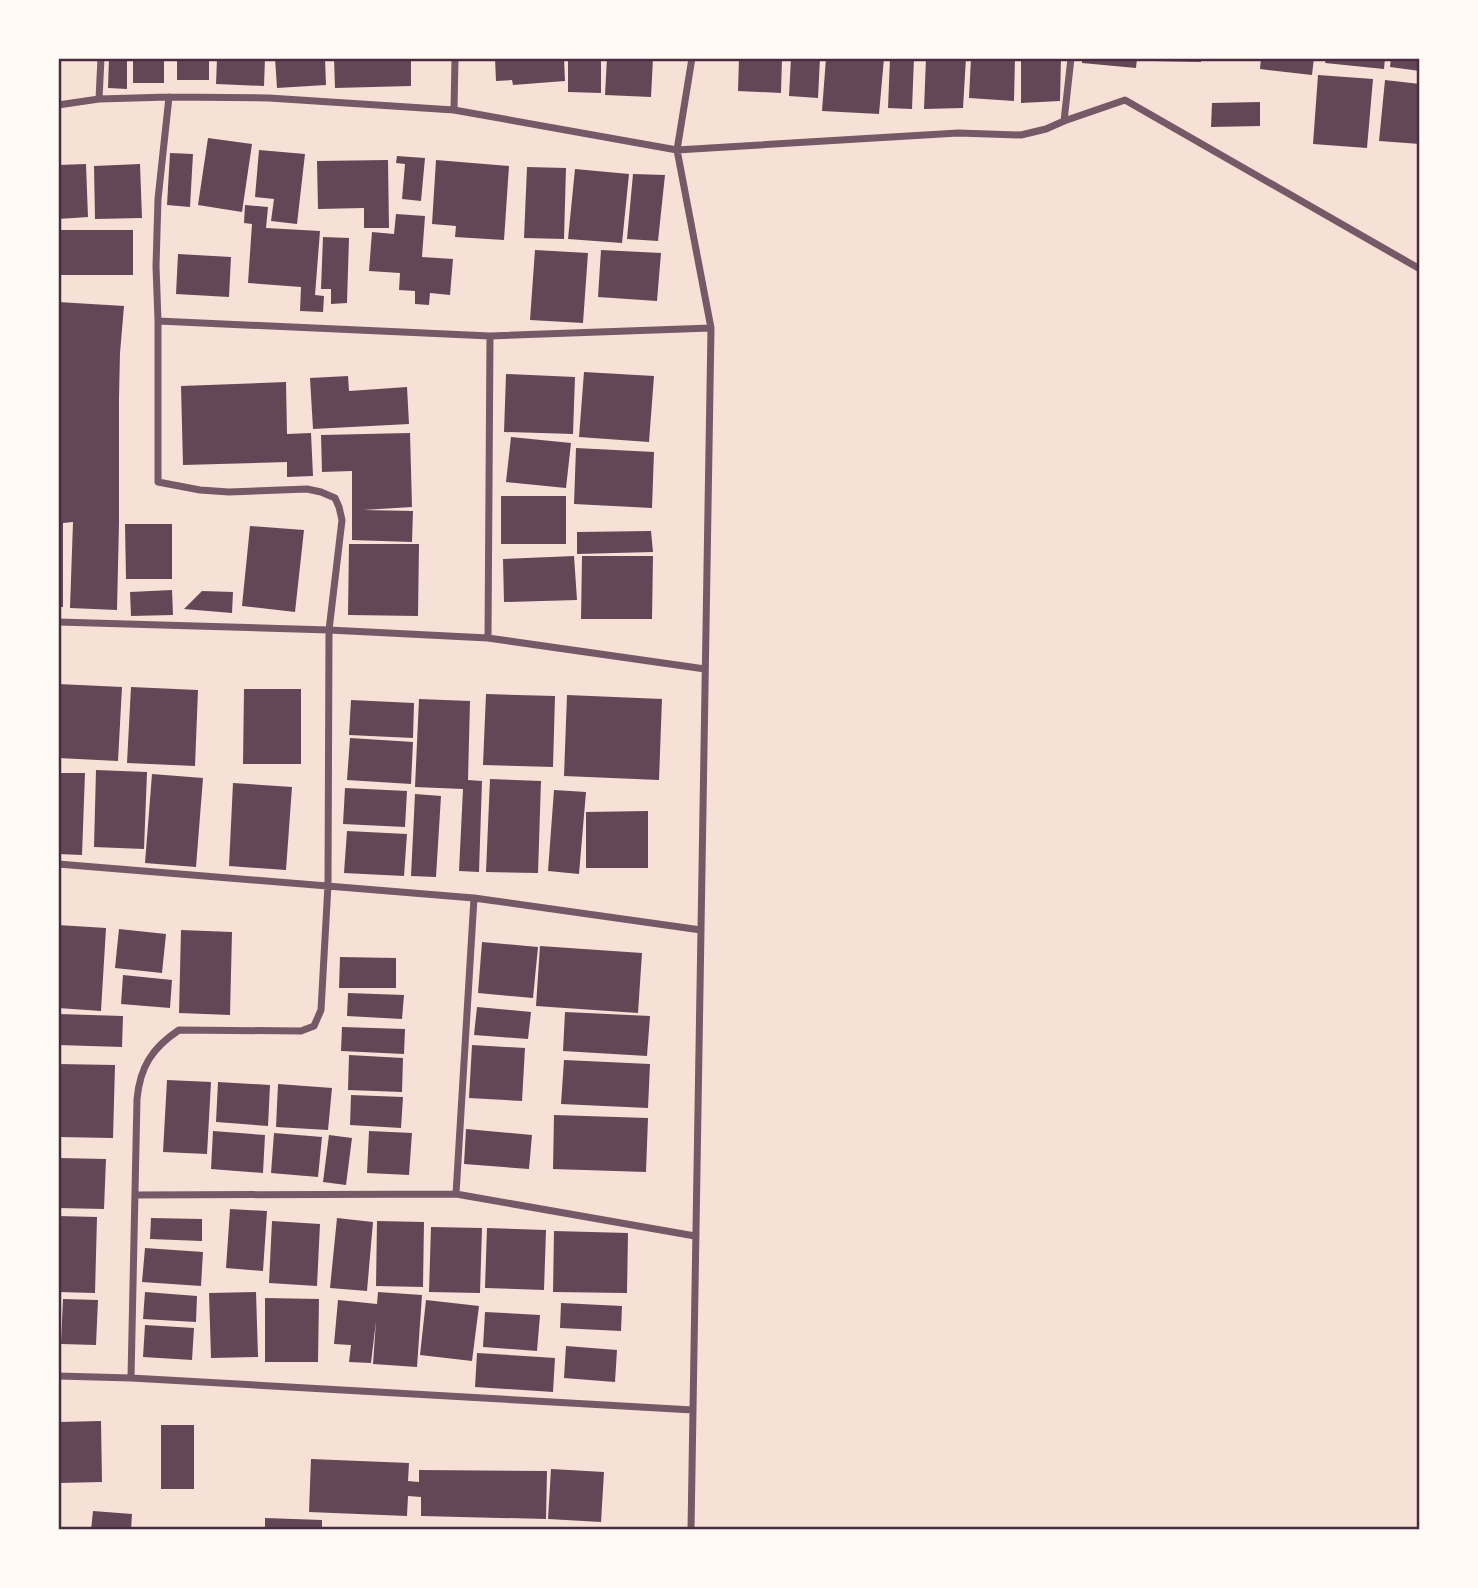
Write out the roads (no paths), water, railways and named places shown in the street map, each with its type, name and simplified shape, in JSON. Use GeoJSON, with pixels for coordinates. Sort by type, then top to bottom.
{"type":"FeatureCollection","features":[{"type":"Feature","properties":{"kind":"street"},"geometry":{"type":"LineString","coordinates":[[99,99],[101,58]]}},
{"type":"Feature","properties":{"kind":"street"},"geometry":{"type":"LineString","coordinates":[[454,110],[455,58]]}},
{"type":"Feature","properties":{"kind":"street"},"geometry":{"type":"LineString","coordinates":[[691,1530],[711,328],[677,150],[692,58]]}},
{"type":"Feature","properties":{"kind":"street"},"geometry":{"type":"LineString","coordinates":[[1064,121],[1071,58]]}},
{"type":"Feature","properties":{"kind":"street"},"geometry":{"type":"LineString","coordinates":[[131,1378],[138,1083],[146,1064],[168,1037],[179,1030],[301,1031],[314,1026],[321,1010],[328,885],[329,630],[342,520],[340,506],[335,498],[307,489],[229,492],[158,482],[156,266],[158,199],[169,97]]}},
{"type":"Feature","properties":{"kind":"street"},"geometry":{"type":"LineString","coordinates":[[58,105],[99,99],[269,98],[454,110],[677,150],[958,133],[1021,135],[1125,100],[1420,270]]}},
{"type":"Feature","properties":{"kind":"street"},"geometry":{"type":"LineString","coordinates":[[158,321],[490,336],[711,328]]}},
{"type":"Feature","properties":{"kind":"street"},"geometry":{"type":"LineString","coordinates":[[488,638],[490,336]]}},
{"type":"Feature","properties":{"kind":"street"},"geometry":{"type":"LineString","coordinates":[[58,622],[488,638],[705,669]]}},
{"type":"Feature","properties":{"kind":"street"},"geometry":{"type":"LineString","coordinates":[[58,864],[474,898],[701,930]]}},
{"type":"Feature","properties":{"kind":"street"},"geometry":{"type":"LineString","coordinates":[[456,1194],[474,898]]}},
{"type":"Feature","properties":{"kind":"street"},"geometry":{"type":"LineString","coordinates":[[135,1195],[456,1194],[695,1236]]}},
{"type":"Feature","properties":{"kind":"street"},"geometry":{"type":"LineString","coordinates":[[58,1376],[693,1410]]}}]}
